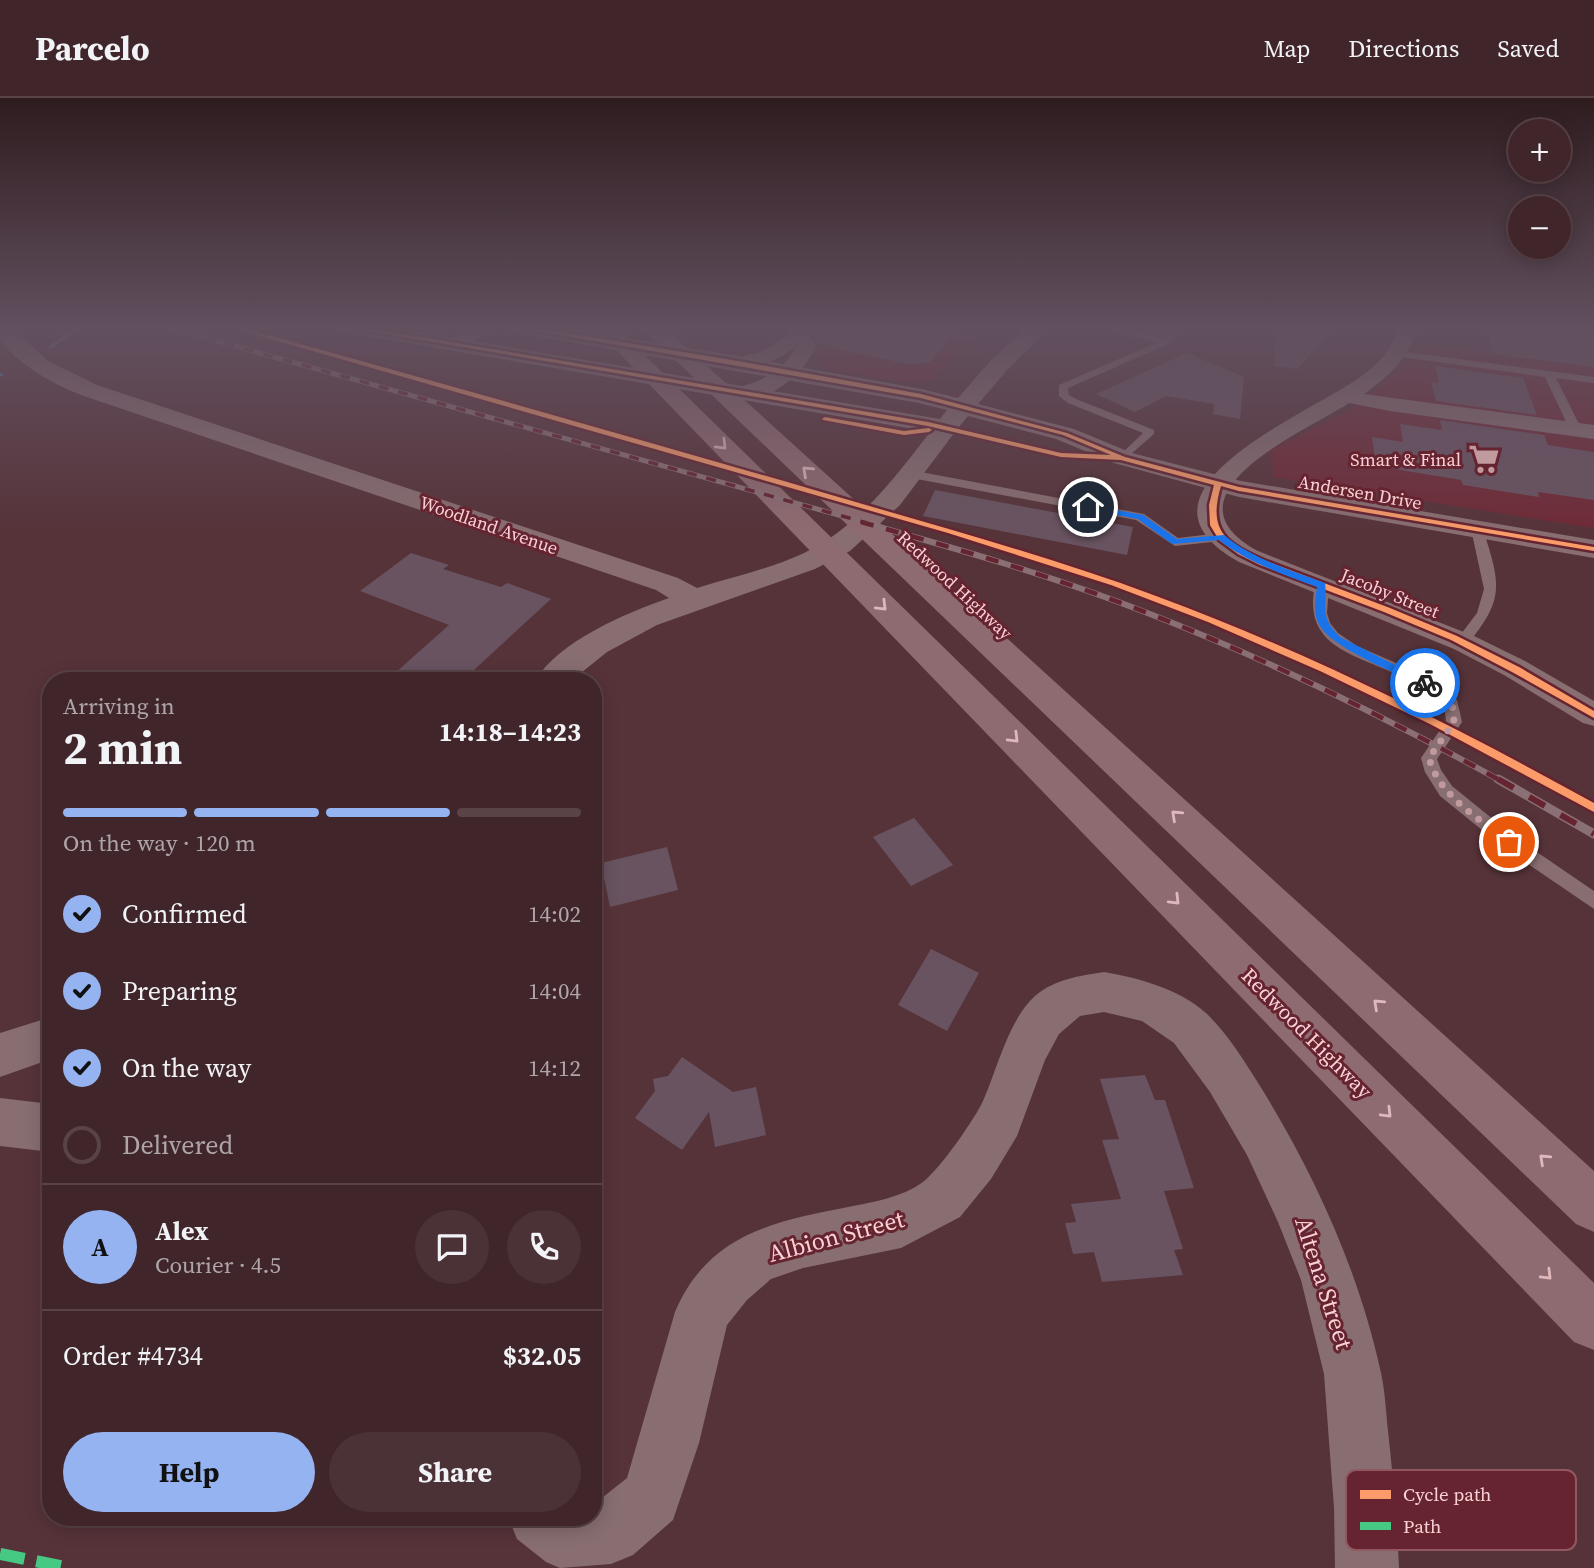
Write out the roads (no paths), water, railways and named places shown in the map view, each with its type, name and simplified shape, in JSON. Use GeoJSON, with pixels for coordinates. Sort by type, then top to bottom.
{"type":"FeatureCollection","features":[{"type":"Feature","properties":{"kind":"highway","name":"Redwood Highway"},"geometry":{"type":"LineString","coordinates":[[672,396],[1594,1322]]}},
{"type":"Feature","properties":{"kind":"highway","name":"Redwood Highway"},"geometry":{"type":"LineString","coordinates":[[725,396],[1594,1206]]}},
{"type":"Feature","properties":{"kind":"street","name":"Woodland Avenue"},"geometry":{"type":"LineString","coordinates":[[106,396],[667,584],[693,599]]}},
{"type":"Feature","properties":{"kind":"street","name":"Andersen Drive"},"geometry":{"type":"LineString","coordinates":[[767,396],[954,417],[1065,434],[1123,458],[1218,484],[1594,549]]}},
{"type":"Feature","properties":{"kind":"street","name":"Andersen Drive"},"geometry":{"type":"LineString","coordinates":[[875,396],[954,417],[1061,455],[1123,458]]}},
{"type":"Feature","properties":{"kind":"street"},"geometry":{"type":"LineString","coordinates":[[561,672],[606,637],[693,599],[799,565],[820,556],[862,528],[910,474],[973,396]]}},
{"type":"Feature","properties":{"kind":"street"},"geometry":{"type":"LineString","coordinates":[[1012,396],[1028,413],[1065,434]]}},
{"type":"Feature","properties":{"kind":"street"},"geometry":{"type":"LineString","coordinates":[[1221,537],[1214,527],[1210,509],[1218,484],[1249,452],[1344,396],[1390,405],[1585,431]]}},
{"type":"Feature","properties":{"kind":"street","name":"Jacoby Street"},"geometry":{"type":"LineString","coordinates":[[1221,537],[1263,563],[1490,655],[1594,715]]}},
{"type":"Feature","properties":{"kind":"street"},"geometry":{"type":"LineString","coordinates":[[614,567],[686,575],[799,565]]}},
{"type":"Feature","properties":{"kind":"street","name":"Albion Street"},"geometry":{"type":"LineString","coordinates":[[550,1526],[568,1541],[611,1533],[651,1498],[669,1443],[703,1311],[728,1281],[755,1257],[803,1242],[901,1222],[942,1199],[1000,1119],[1030,1040],[1051,1010],[1071,997],[1104,992],[1131,997],[1158,1007],[1190,1028]]}},
{"type":"Feature","properties":{"kind":"street","name":"Altena Street"},"geometry":{"type":"LineString","coordinates":[[1190,1028],[1227,1076],[1264,1138],[1299,1209],[1328,1280],[1353,1374],[1362,1470]]}},
{"type":"Feature","properties":{"kind":"street"},"geometry":{"type":"LineString","coordinates":[[0,1055],[42,1041]]}},
{"type":"Feature","properties":{"kind":"street"},"geometry":{"type":"LineString","coordinates":[[0,1122],[42,1127]]}},
{"type":"Feature","properties":{"kind":"street","name":"Altena Street"},"geometry":{"type":"LineString","coordinates":[[1366,1550],[1367,1568]]}},
{"type":"Feature","properties":{"kind":"lane"},"geometry":{"type":"LineString","coordinates":[[1063,396],[1150,432],[1123,458]]}},
{"type":"Feature","properties":{"kind":"lane"},"geometry":{"type":"LineString","coordinates":[[1563,396],[1585,431]]}},
{"type":"Feature","properties":{"kind":"lane"},"geometry":{"type":"LineString","coordinates":[[910,474],[1140,517],[1175,542],[1221,537]]}},
{"type":"Feature","properties":{"kind":"lane"},"geometry":{"type":"LineString","coordinates":[[1461,642],[1480,622],[1491,598],[1492,580],[1477,529]]}},
{"type":"Feature","properties":{"kind":"lane"},"geometry":{"type":"LineString","coordinates":[[1322,585],[1320,616],[1325,627],[1337,639],[1435,689],[1452,704],[1454,722],[1429,758],[1433,772],[1446,791],[1509,842],[1594,901]]}},
{"type":"Feature","properties":{"kind":"railway"},"geometry":{"type":"LineString","coordinates":[[412,396],[867,523]]}},
{"type":"Feature","properties":{"kind":"railway"},"geometry":{"type":"LineString","coordinates":[[861,522],[1043,576],[1195,632],[1328,692],[1501,781]]}},
{"type":"Feature","properties":{"kind":"railway"},"geometry":{"type":"LineString","coordinates":[[1498,779],[1594,834]]}},
{"type":"Feature","properties":{"kind":"place","name":"Smart & Final"},"geometry":{"type":"Point","coordinates":[1484,459]}}]}
